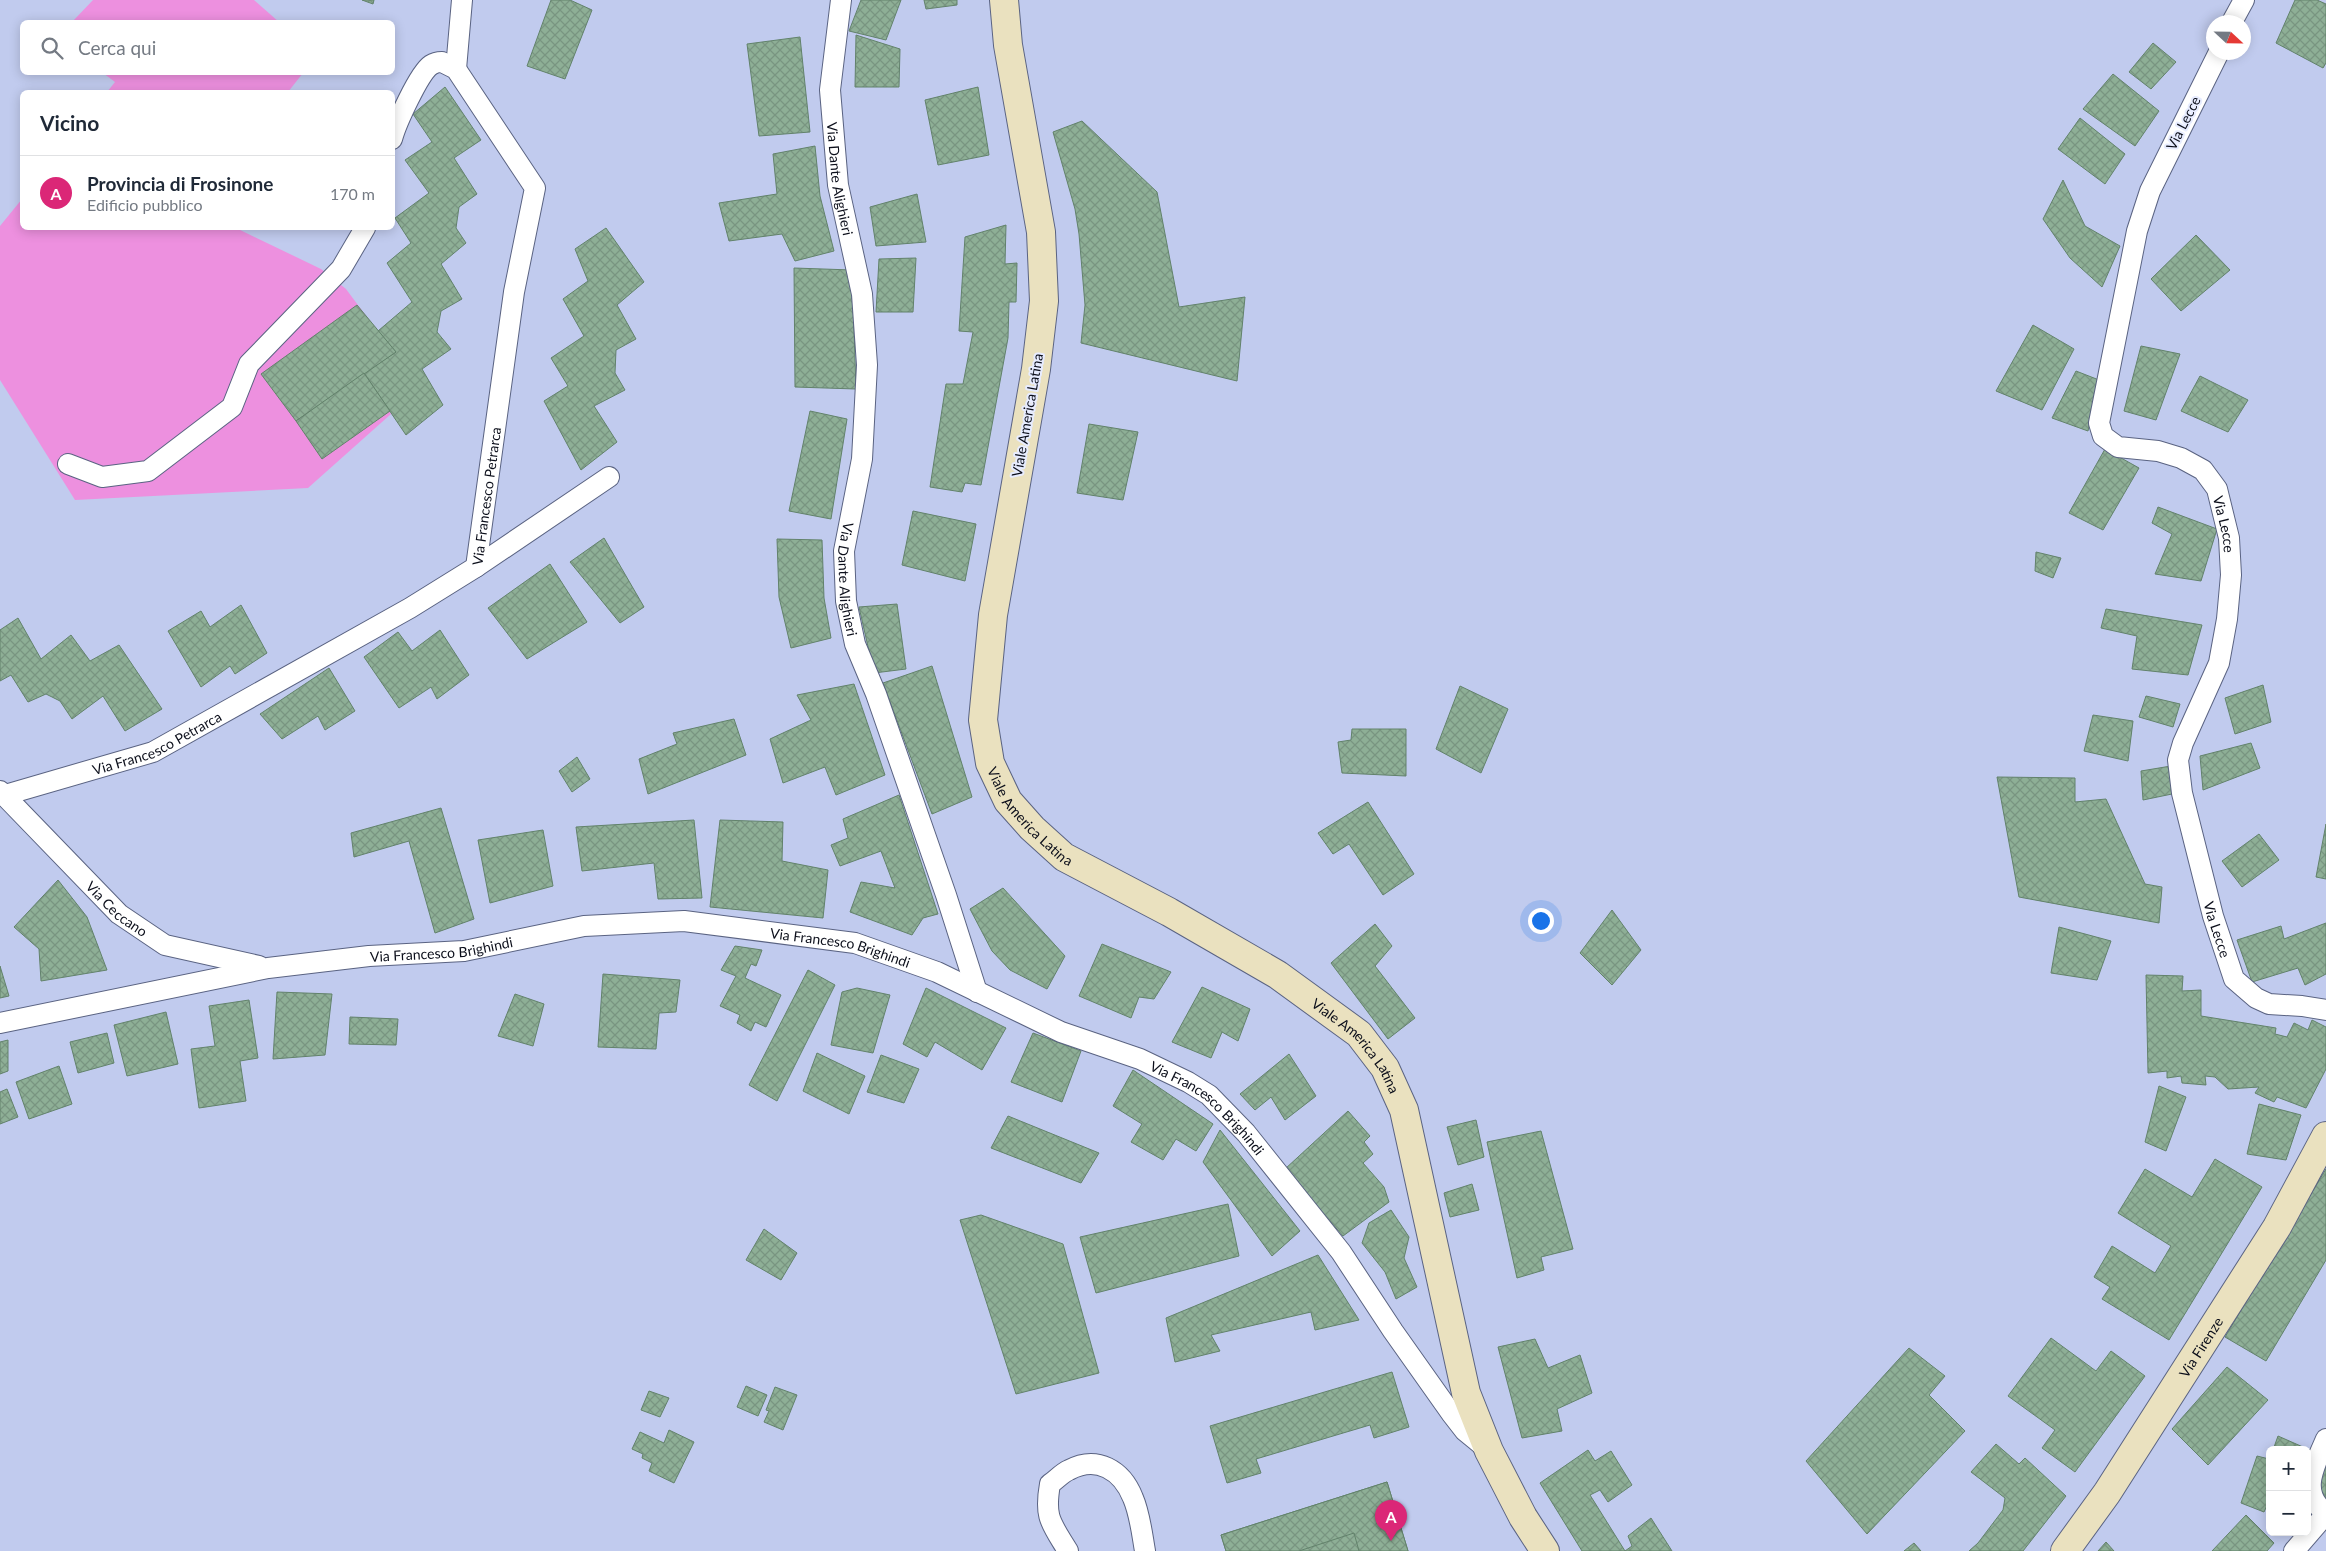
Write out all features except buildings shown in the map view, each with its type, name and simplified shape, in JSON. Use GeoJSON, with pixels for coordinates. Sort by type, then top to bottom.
{"type":"FeatureCollection","features":[{"type":"Feature","properties":{"kind":"main road","name":"Viale America Latina"},"geometry":{"type":"LineString","coordinates":[[1004,0],[1008,45],[1041,232],[1044,301],[1036,369],[993,615],[983,720],[990,764],[1008,801],[1032,828],[1064,857],[1169,912],[1278,975],[1359,1034],[1385,1068],[1404,1110],[1466,1393],[1488,1451],[1523,1517],[1545,1551]]}},
{"type":"Feature","properties":{"kind":"main road","name":"Via Firenze"},"geometry":{"type":"LineString","coordinates":[[2065,1551],[2107,1493],[2277,1227],[2326,1136]]}},
{"type":"Feature","properties":{"kind":"street"},"geometry":{"type":"LineString","coordinates":[[395,131],[404,108],[431,65],[442,62],[456,69],[462,0]]}},
{"type":"Feature","properties":{"kind":"street"},"geometry":{"type":"LineString","coordinates":[[2236,15],[2244,0]]}},
{"type":"Feature","properties":{"kind":"street","name":"Via Dante Alighieri"},"geometry":{"type":"LineString","coordinates":[[838,2],[830,90],[838,185],[862,294],[867,365],[862,458],[844,551],[846,601],[855,644],[876,694],[936,867],[976,992]]}},
{"type":"Feature","properties":{"kind":"street","name":"Via Lecce"},"geometry":{"type":"LineString","coordinates":[[2215,60],[2150,191],[2135,240],[2099,423],[2103,436],[2118,448],[2158,451],[2182,458],[2203,470],[2218,489],[2229,538],[2231,575],[2227,618],[2219,663],[2183,743],[2178,760],[2182,793],[2210,907],[2234,979],[2256,998],[2269,1004],[2326,1010]]}},
{"type":"Feature","properties":{"kind":"street","name":"Via Francesco Petrarca"},"geometry":{"type":"LineString","coordinates":[[2,793],[152,752],[410,608],[476,567],[514,292],[535,188],[456,69]]}},
{"type":"Feature","properties":{"kind":"street"},"geometry":{"type":"LineString","coordinates":[[68,464],[102,477],[148,472],[232,407],[249,364],[341,269],[364,230]]}},
{"type":"Feature","properties":{"kind":"street"},"geometry":{"type":"LineString","coordinates":[[476,567],[609,478]]}},
{"type":"Feature","properties":{"kind":"street","name":"Via Ceccano"},"geometry":{"type":"LineString","coordinates":[[2,793],[119,914],[165,945],[268,968]]}},
{"type":"Feature","properties":{"kind":"street","name":"Via Francesco Brighindi"},"geometry":{"type":"LineString","coordinates":[[0,1022],[268,968],[369,956],[464,951],[584,926],[684,921],[855,943],[936,972],[1060,1032],[1140,1059],[1188,1082],[1214,1100],[1246,1133],[1341,1252],[1393,1331],[1465,1431],[1488,1451]]}},
{"type":"Feature","properties":{"kind":"street"},"geometry":{"type":"LineString","coordinates":[[2294,1551],[2326,1514],[2315,1506],[2310,1493],[2312,1476],[2326,1439]]}},
{"type":"Feature","properties":{"kind":"street"},"geometry":{"type":"LineString","coordinates":[[1068,1551],[1050,1523],[1046,1506],[1050,1484],[1068,1470],[1089,1462],[1110,1467],[1126,1481],[1134,1499],[1146,1551]]}},
{"type":"Feature","properties":{"kind":"shaded area"},"geometry":{"type":"Polygon","coordinates":[[[93,0],[254,0],[277,20],[74,20],[93,0]]]}},
{"type":"Feature","properties":{"kind":"shaded area"},"geometry":{"type":"Polygon","coordinates":[[[106,75],[301,75],[290,90],[109,90],[115,82],[106,75]]]}},
{"type":"Feature","properties":{"kind":"shaded area"},"geometry":{"type":"Polygon","coordinates":[[[20,201],[20,230],[240,230],[321,269],[346,289],[393,352],[366,374],[391,414],[308,488],[75,500],[0,380],[0,226],[20,201]]]}},
{"type":"Feature","properties":{"kind":"place","name":"Provincia di Frosinone"},"geometry":{"type":"Point","coordinates":[1391,1541]}}]}
